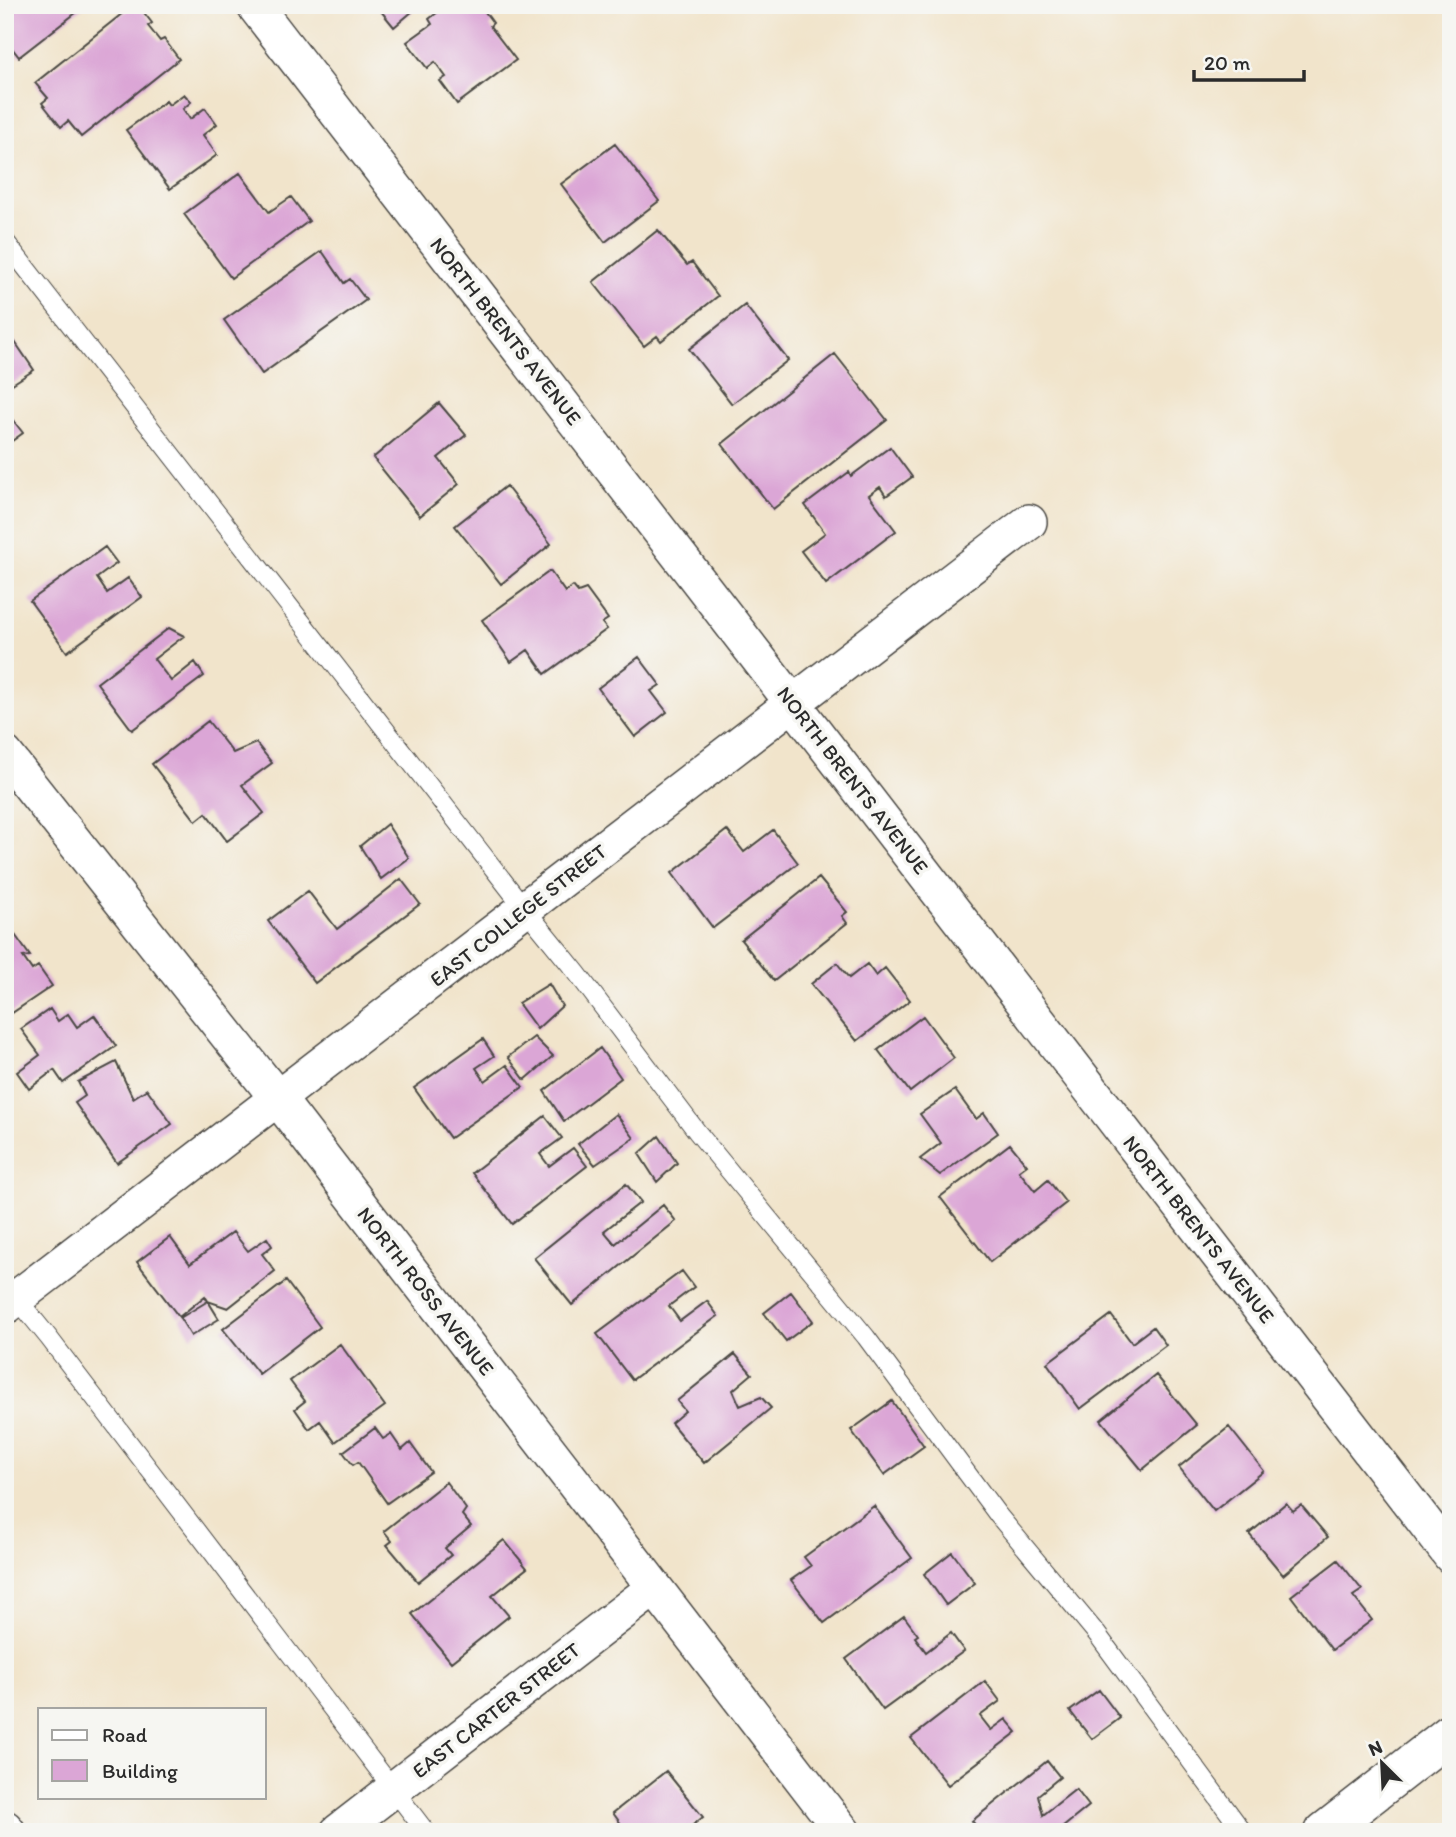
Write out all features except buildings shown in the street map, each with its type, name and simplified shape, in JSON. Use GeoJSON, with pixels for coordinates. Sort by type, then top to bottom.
{"type":"FeatureCollection","features":[{"type":"Feature","properties":{"kind":"street","name":"NORTH BRENTS AVENUE"},"geometry":{"type":"LineString","coordinates":[[254,5],[1451,1556]]}},
{"type":"Feature","properties":{"kind":"street","name":"EAST COLLEGE STREET"},"geometry":{"type":"LineString","coordinates":[[9,1296],[278,1099],[1029,522]]}},
{"type":"Feature","properties":{"kind":"street","name":"NORTH ROSS AVENUE"},"geometry":{"type":"LineString","coordinates":[[5,754],[278,1099],[843,1832]]}},
{"type":"Feature","properties":{"kind":"street","name":"EAST CARTER STREET"},"geometry":{"type":"LineString","coordinates":[[338,1832],[654,1588]]}},
{"type":"Feature","properties":{"kind":"street"},"geometry":{"type":"LineString","coordinates":[[1324,1832],[1451,1733]]}},
{"type":"Feature","properties":{"kind":"street"},"geometry":{"type":"LineString","coordinates":[[5,1828],[9,1832]]}},
{"type":"Feature","properties":{"kind":"lane"},"geometry":{"type":"LineString","coordinates":[[5,241],[577,973],[698,1133],[866,1337],[998,1515],[1097,1634],[1243,1832]]}},
{"type":"Feature","properties":{"kind":"lane"},"geometry":{"type":"LineString","coordinates":[[9,1296],[241,1588],[426,1832]]}}]}
